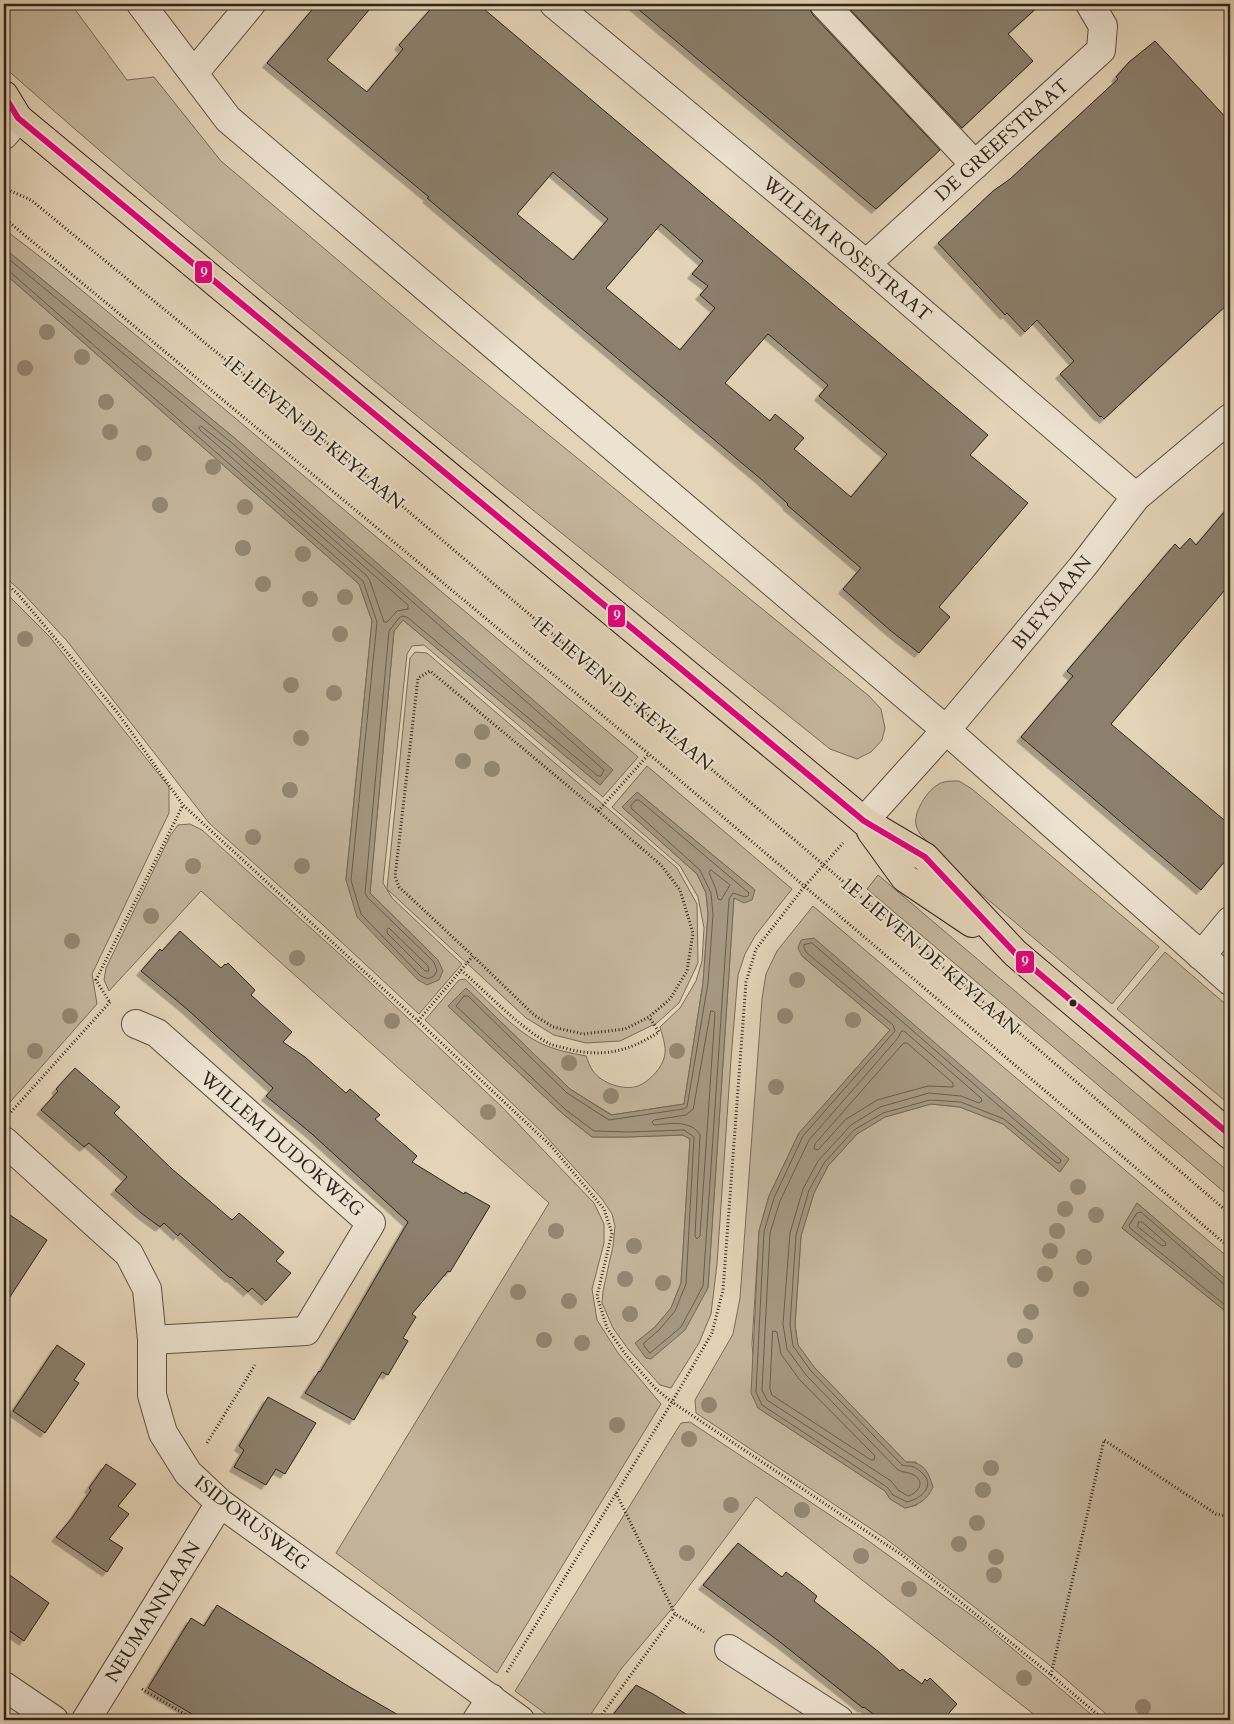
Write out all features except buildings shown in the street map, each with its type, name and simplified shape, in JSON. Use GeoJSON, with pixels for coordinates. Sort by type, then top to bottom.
{"type":"FeatureCollection","features":[{"type":"Feature","properties":{"kind":"main road"},"geometry":{"type":"LineString","coordinates":[[4,95],[8,123],[864,821],[905,878],[1015,952],[1230,1134]]}},
{"type":"Feature","properties":{"kind":"street"},"geometry":{"type":"LineString","coordinates":[[141,4],[228,120],[946,730],[1230,981]]}},
{"type":"Feature","properties":{"kind":"street"},"geometry":{"type":"LineString","coordinates":[[194,73],[251,4]]}},
{"type":"Feature","properties":{"kind":"street","name":"WILLEM ROSESTRAAT"},"geometry":{"type":"LineString","coordinates":[[554,4],[866,264],[1136,498]]}},
{"type":"Feature","properties":{"kind":"street"},"geometry":{"type":"LineString","coordinates":[[824,4],[975,165]]}},
{"type":"Feature","properties":{"kind":"street","name":"DE GREEFSTRAAT"},"geometry":{"type":"LineString","coordinates":[[866,264],[1101,50],[1103,26],[1090,4]]}},
{"type":"Feature","properties":{"kind":"street","name":"BLEYSLAAN"},"geometry":{"type":"LineString","coordinates":[[864,821],[946,730],[1083,566],[1136,498],[1227,426]]}},
{"type":"Feature","properties":{"kind":"street"},"geometry":{"type":"LineString","coordinates":[[1201,956],[1230,921]]}},
{"type":"Feature","properties":{"kind":"street","name":"WILLEM DUDOKWEG"},"geometry":{"type":"LineString","coordinates":[[136,1024],[156,1033],[371,1223],[306,1331],[152,1340]]}},
{"type":"Feature","properties":{"kind":"street","name":"ISIDORUSWEG"},"geometry":{"type":"LineString","coordinates":[[6,1128],[129,1254],[147,1289],[152,1340],[152,1395],[163,1433],[188,1473],[220,1503],[484,1709],[520,1720]]}},
{"type":"Feature","properties":{"kind":"street","name":"NEUMANNLAAN"},"geometry":{"type":"LineString","coordinates":[[86,1720],[220,1503]]}},
{"type":"Feature","properties":{"kind":"street"},"geometry":{"type":"LineString","coordinates":[[730,1649],[839,1720]]}},
{"type":"Feature","properties":{"kind":"street"},"geometry":{"type":"LineString","coordinates":[[4,1686],[54,1720]]}},
{"type":"Feature","properties":{"kind":"path","name":"1E LIEVEN DE KEYLAAN"},"geometry":{"type":"LineString","coordinates":[[4,188],[31,200],[361,471],[1230,1214]]}},
{"type":"Feature","properties":{"kind":"path"},"geometry":{"type":"LineString","coordinates":[[4,218],[649,754],[1230,1248]]}},
{"type":"Feature","properties":{"kind":"path"},"geometry":{"type":"LineString","coordinates":[[4,582],[17,593],[117,712],[182,805],[418,1021],[551,1146],[604,1209],[612,1233],[597,1296],[607,1328],[626,1355],[656,1389],[672,1402],[902,1555],[1104,1720]]}},
{"type":"Feature","properties":{"kind":"path"},"geometry":{"type":"LineString","coordinates":[[430,671],[661,865],[680,890],[693,933],[687,971],[670,999],[649,1017],[625,1029],[583,1034],[553,1027],[534,1016],[473,956],[399,888],[395,877],[418,678],[430,671]]}},
{"type":"Feature","properties":{"kind":"path"},"geometry":{"type":"LineString","coordinates":[[598,811],[649,754]]}},
{"type":"Feature","properties":{"kind":"path"},"geometry":{"type":"LineString","coordinates":[[136,1024],[109,1001],[96,980],[182,805]]}},
{"type":"Feature","properties":{"kind":"path"},"geometry":{"type":"LineString","coordinates":[[484,1709],[672,1402],[712,1333],[723,1290],[746,982],[756,949],[804,887],[864,821]]}},
{"type":"Feature","properties":{"kind":"path"},"geometry":{"type":"LineString","coordinates":[[418,1021],[473,956]]}},
{"type":"Feature","properties":{"kind":"path"},"geometry":{"type":"LineString","coordinates":[[461,970],[527,1028],[551,1044],[583,1053],[612,1053],[640,1044],[659,1032],[649,1017]]}},
{"type":"Feature","properties":{"kind":"path"},"geometry":{"type":"LineString","coordinates":[[6,1128],[109,1001]]}},
{"type":"Feature","properties":{"kind":"path"},"geometry":{"type":"LineString","coordinates":[[188,1473],[275,1332]]}},
{"type":"Feature","properties":{"kind":"path"},"geometry":{"type":"LineString","coordinates":[[1051,1675],[1104,1440],[1216,1514],[1230,1517]]}},
{"type":"Feature","properties":{"kind":"path"},"geometry":{"type":"LineString","coordinates":[[616,1493],[676,1614],[730,1649]]}},
{"type":"Feature","properties":{"kind":"path"},"geometry":{"type":"LineString","coordinates":[[598,1720],[676,1614]]}},
{"type":"Feature","properties":{"kind":"path"},"geometry":{"type":"LineString","coordinates":[[116,1673],[195,1720]]}},
{"type":"Feature","properties":{"kind":"shaded area"},"geometry":{"type":"Polygon","coordinates":[[[4,4],[71,4],[127,80],[154,77],[221,161],[425,334],[869,696],[881,709],[885,728],[882,740],[871,752],[857,759],[830,749],[517,497],[207,242],[4,67],[4,4]]]}},
{"type":"Feature","properties":{"kind":"shaded area"},"geometry":{"type":"Polygon","coordinates":[[[4,229],[56,269],[178,370],[638,757],[603,797],[424,645],[412,646],[407,654],[383,883],[392,898],[462,964],[419,1014],[209,823],[67,641],[22,592],[4,576],[4,273],[359,584],[372,621],[346,880],[438,960],[370,893],[394,631],[403,620],[600,785],[237,440],[4,248],[4,229]]]}},
{"type":"Feature","properties":{"kind":"shaded area"},"geometry":{"type":"Polygon","coordinates":[[[4,591],[49,636],[169,787],[169,813],[92,974],[97,1004],[4,1109],[4,591]]]}},
{"type":"Feature","properties":{"kind":"shaded area"},"geometry":{"type":"Polygon","coordinates":[[[415,652],[427,653],[677,868],[697,904],[698,963],[679,1003],[657,1023],[620,1041],[586,1043],[554,1035],[526,1018],[387,889],[410,658],[415,652]]]}},
{"type":"Feature","properties":{"kind":"shaded area"},"geometry":{"type":"Polygon","coordinates":[[[647,766],[792,889],[755,936],[745,954],[738,975],[717,1264],[711,1314],[699,1343],[671,1388],[660,1385],[628,1349],[613,1328],[602,1303],[615,1226],[612,1214],[602,1199],[543,1133],[425,1020],[459,980],[465,979],[519,1029],[544,1045],[586,1056],[593,1071],[601,1079],[613,1085],[620,1087],[638,1086],[646,1082],[656,1072],[663,1061],[665,1053],[660,1027],[680,1008],[696,981],[702,961],[704,928],[698,897],[680,866],[612,807],[647,766]],[[637,792],[622,807],[697,874],[706,893],[708,914],[703,983],[684,1104],[612,1115],[570,1089],[466,988],[448,1006],[563,1114],[592,1137],[683,1135],[690,1139],[681,1283],[671,1308],[655,1327],[636,1343],[708,1288],[734,897],[755,890],[637,792]]]}},
{"type":"Feature","properties":{"kind":"shaded area"},"geometry":{"type":"Polygon","coordinates":[[[959,781],[972,789],[1159,947],[1112,1004],[935,855],[939,851],[925,840],[917,829],[917,813],[928,793],[944,782],[959,781]]]}},
{"type":"Feature","properties":{"kind":"shaded area"},"geometry":{"type":"Polygon","coordinates":[[[190,824],[202,830],[355,968],[501,1106],[594,1203],[604,1224],[604,1243],[592,1289],[597,1320],[618,1353],[661,1404],[497,1673],[336,1553],[549,1203],[201,891],[109,991],[104,980],[106,968],[170,836],[178,825],[190,824]]]}},
{"type":"Feature","properties":{"kind":"shaded area"},"geometry":{"type":"Polygon","coordinates":[[[878,875],[1230,1173],[1230,1197],[867,889],[878,875]]]}},
{"type":"Feature","properties":{"kind":"shaded area"},"geometry":{"type":"Polygon","coordinates":[[[813,906],[1230,1259],[1230,1283],[1137,1203],[1122,1228],[1229,1314],[1230,1317],[1230,1720],[1113,1720],[1047,1663],[885,1538],[696,1413],[695,1400],[733,1334],[740,1298],[762,999],[766,974],[777,951],[813,906]],[[802,956],[890,1030],[799,1133],[769,1196],[759,1231],[752,1344],[758,1408],[885,1491],[890,1499],[905,1508],[917,1505],[916,1462],[906,1462],[814,1367],[798,1345],[795,1325],[801,1236],[814,1193],[828,1166],[857,1134],[885,1117],[931,1104],[960,1107],[1003,1124],[1060,1172],[1069,1159],[802,956]]]}},
{"type":"Feature","properties":{"kind":"shaded area"},"geometry":{"type":"Polygon","coordinates":[[[1165,952],[1230,1008],[1230,1105],[1117,1009],[1165,952]]]}},
{"type":"Feature","properties":{"kind":"shaded area"},"geometry":{"type":"Polygon","coordinates":[[[690,1422],[863,1537],[982,1623],[1098,1720],[1041,1720],[756,1497],[675,1605],[621,1669],[587,1720],[554,1720],[515,1691],[681,1423],[690,1422]]]}},
{"type":"Feature","properties":{"kind":"water"},"geometry":{"type":"Polygon","coordinates":[[[4,248],[237,440],[613,770],[600,785],[403,620],[394,631],[370,893],[438,960],[443,971],[439,980],[427,985],[418,980],[357,917],[346,880],[372,621],[359,584],[4,273],[4,248]]]}},
{"type":"Feature","properties":{"kind":"water"},"geometry":{"type":"Polygon","coordinates":[[[637,792],[755,890],[752,900],[744,903],[734,898],[708,1288],[685,1330],[651,1359],[646,1358],[635,1343],[655,1327],[671,1308],[681,1283],[690,1139],[683,1135],[592,1137],[563,1114],[448,1006],[466,988],[570,1089],[611,1115],[684,1104],[703,983],[708,914],[706,893],[697,874],[622,807],[637,792]]]}},
{"type":"Feature","properties":{"kind":"water"},"geometry":{"type":"Polygon","coordinates":[[[814,938],[1069,1159],[1060,1172],[1003,1124],[960,1107],[931,1104],[885,1117],[857,1134],[828,1166],[814,1193],[801,1236],[795,1325],[798,1345],[814,1367],[906,1462],[917,1464],[927,1472],[933,1487],[931,1492],[922,1501],[905,1508],[890,1499],[885,1491],[758,1408],[751,1393],[759,1231],[769,1196],[799,1133],[890,1030],[802,956],[798,948],[801,940],[814,938]]]}},
{"type":"Feature","properties":{"kind":"water"},"geometry":{"type":"Polygon","coordinates":[[[1137,1203],[1230,1283],[1230,1317],[1229,1314],[1122,1228],[1137,1203]]]}},
{"type":"Feature","properties":{"kind":"transit line","name":"9"},"geometry":{"type":"LineString","coordinates":[[4,95],[18,118],[864,821],[925,857],[1015,953],[1230,1135]]}}]}
